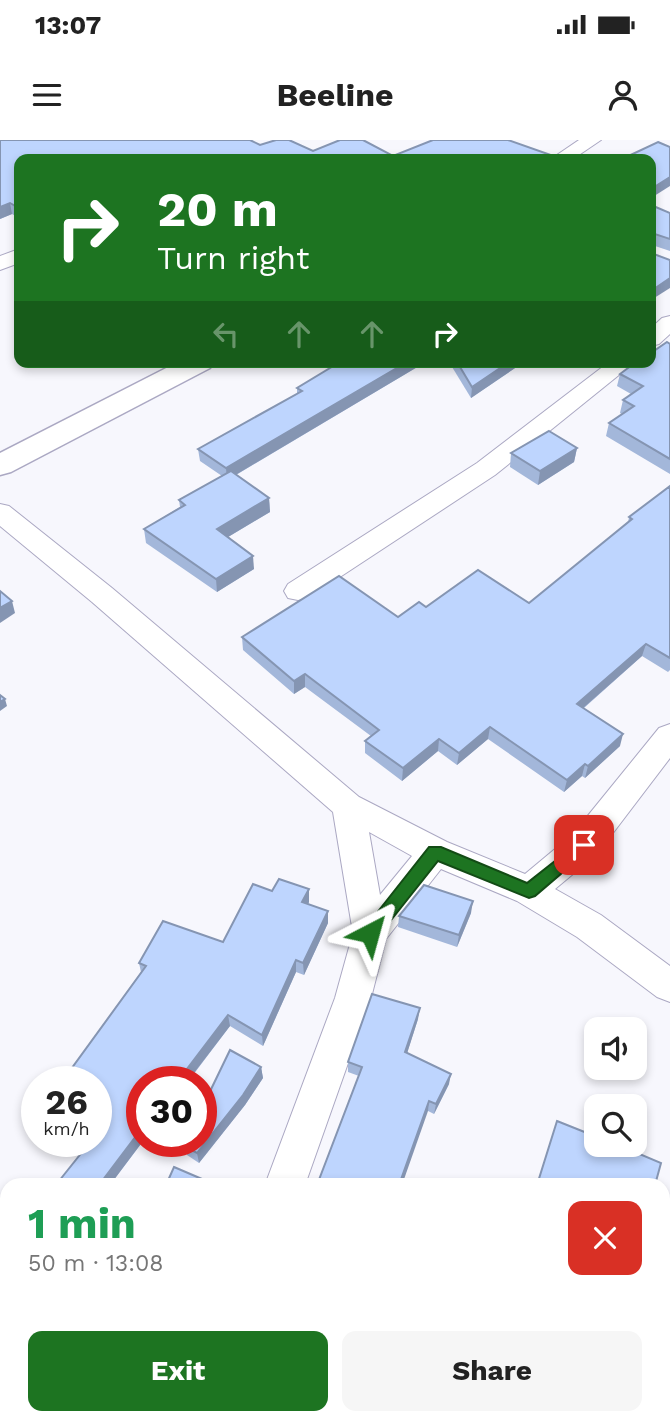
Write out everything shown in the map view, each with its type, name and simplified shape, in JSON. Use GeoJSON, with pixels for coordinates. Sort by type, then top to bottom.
{"type":"FeatureCollection","features":[{"type":"Feature","properties":{"kind":"street"},"geometry":{"type":"LineString","coordinates":[[568,154],[592,140]]}},
{"type":"Feature","properties":{"kind":"street"},"geometry":{"type":"LineString","coordinates":[[656,335],[670,323]]}},
{"type":"Feature","properties":{"kind":"street"},"geometry":{"type":"LineString","coordinates":[[0,465],[188,368]]}},
{"type":"Feature","properties":{"kind":"street"},"geometry":{"type":"LineString","coordinates":[[298,591],[486,469],[616,368]]}},
{"type":"Feature","properties":{"kind":"street"},"geometry":{"type":"LineString","coordinates":[[0,512],[102,595],[348,806],[435,852],[529,891],[589,926],[670,986]]}},
{"type":"Feature","properties":{"kind":"street"},"geometry":{"type":"LineString","coordinates":[[529,891],[584,845],[670,736]]}},
{"type":"Feature","properties":{"kind":"street"},"geometry":{"type":"LineString","coordinates":[[348,806],[370,933]]}},
{"type":"Feature","properties":{"kind":"street"},"geometry":{"type":"LineString","coordinates":[[288,1178],[353,998],[370,933],[435,852]]}},
{"type":"Feature","properties":{"kind":"building"},"geometry":{"type":"Polygon","coordinates":[[[0,140],[250,140],[260,145],[276,140],[289,140],[313,151],[340,140],[363,140],[389,154],[14,154],[14,205],[10,203],[0,207],[0,140]]]}},
{"type":"Feature","properties":{"kind":"building"},"geometry":{"type":"Polygon","coordinates":[[[433,140],[508,140],[548,154],[398,154],[433,140]]]}},
{"type":"Feature","properties":{"kind":"building"},"geometry":{"type":"Polygon","coordinates":[[[658,142],[670,147],[670,177],[656,186],[656,154],[633,154],[658,142]]]}},
{"type":"Feature","properties":{"kind":"building"},"geometry":{"type":"Polygon","coordinates":[[[656,207],[670,213],[670,239],[656,234],[656,207]]]}},
{"type":"Feature","properties":{"kind":"building"},"geometry":{"type":"Polygon","coordinates":[[[656,255],[670,260],[670,278],[656,288],[656,255]]]}},
{"type":"Feature","properties":{"kind":"building"},"geometry":{"type":"Polygon","coordinates":[[[667,342],[670,344],[670,459],[609,423],[634,406],[623,400],[643,386],[620,374],[628,368],[656,368],[656,350],[667,342]]]}},
{"type":"Feature","properties":{"kind":"building"},"geometry":{"type":"Polygon","coordinates":[[[330,368],[397,368],[226,468],[198,449],[302,391],[297,388],[330,368]]]}},
{"type":"Feature","properties":{"kind":"building"},"geometry":{"type":"Polygon","coordinates":[[[461,368],[500,368],[472,387],[461,368]]]}},
{"type":"Feature","properties":{"kind":"building"},"geometry":{"type":"Polygon","coordinates":[[[549,431],[577,448],[540,471],[511,453],[549,431]]]}},
{"type":"Feature","properties":{"kind":"building"},"geometry":{"type":"Polygon","coordinates":[[[231,471],[269,498],[217,529],[253,556],[216,579],[144,529],[185,505],[179,500],[231,471]]]}},
{"type":"Feature","properties":{"kind":"building"},"geometry":{"type":"Polygon","coordinates":[[[670,486],[670,658],[646,644],[577,704],[623,734],[588,766],[585,764],[567,780],[490,727],[459,753],[439,739],[403,768],[365,741],[379,730],[305,674],[294,681],[242,637],[339,576],[398,617],[419,602],[426,607],[478,570],[529,603],[632,519],[629,517],[670,486]]]}},
{"type":"Feature","properties":{"kind":"building"},"geometry":{"type":"Polygon","coordinates":[[[0,591],[12,601],[0,608],[0,591]]]}},
{"type":"Feature","properties":{"kind":"building"},"geometry":{"type":"Polygon","coordinates":[[[279,879],[309,889],[302,902],[328,911],[303,963],[296,960],[262,1035],[228,1015],[189,1066],[126,1066],[126,1149],[104,1178],[61,1178],[78,1157],[112,1157],[112,1066],[73,1066],[146,966],[139,963],[163,921],[223,942],[253,884],[272,891],[279,879]]]}},
{"type":"Feature","properties":{"kind":"building"},"geometry":{"type":"Polygon","coordinates":[[[424,885],[473,901],[459,935],[399,916],[424,885]]]}},
{"type":"Feature","properties":{"kind":"building"},"geometry":{"type":"Polygon","coordinates":[[[372,994],[420,1008],[405,1052],[451,1074],[436,1104],[429,1101],[402,1178],[320,1178],[362,1067],[348,1062],[372,994]]]}},
{"type":"Feature","properties":{"kind":"building"},"geometry":{"type":"Polygon","coordinates":[[[230,1050],[261,1067],[217,1128],[217,1077],[230,1050]]]}},
{"type":"Feature","properties":{"kind":"building"},"geometry":{"type":"Polygon","coordinates":[[[557,1121],[584,1132],[584,1157],[647,1157],[661,1163],[657,1178],[539,1178],[557,1121]]]}},
{"type":"Feature","properties":{"kind":"building"},"geometry":{"type":"Polygon","coordinates":[[[174,1167],[200,1178],[169,1178],[174,1167]]]}},
{"type":"Feature","properties":{"kind":"route"},"geometry":{"type":"LineString","coordinates":[[370,933],[435,852],[529,891],[584,845]]}}]}
